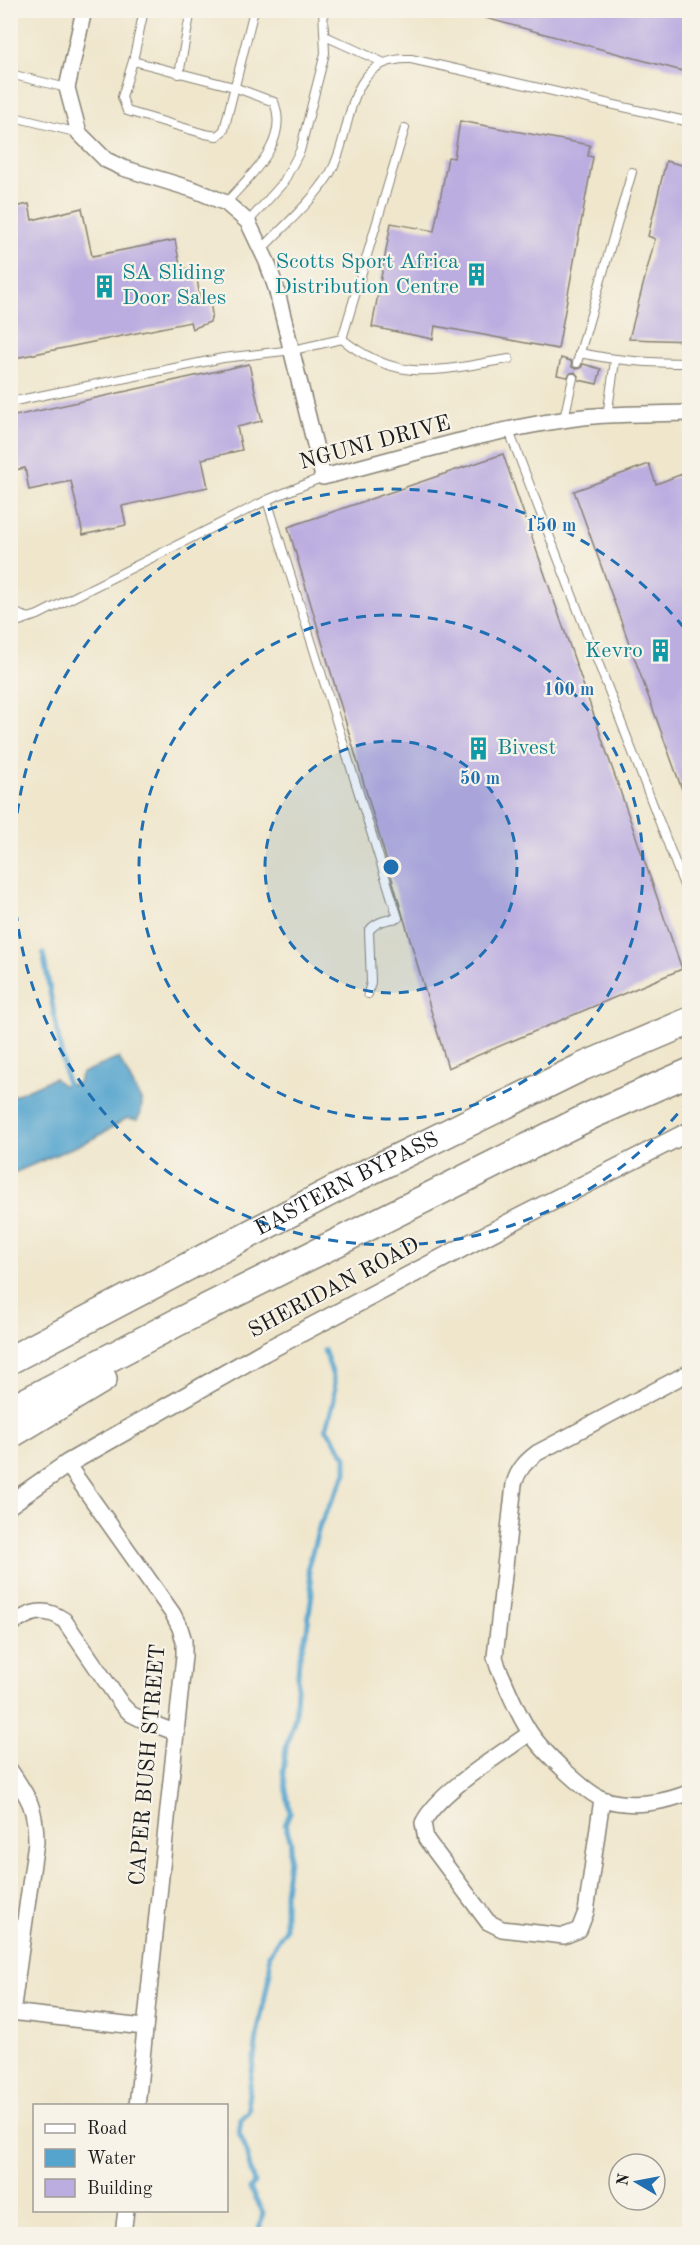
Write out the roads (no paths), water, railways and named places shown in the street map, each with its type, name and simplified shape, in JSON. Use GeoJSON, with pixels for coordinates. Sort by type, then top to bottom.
{"type":"FeatureCollection","features":[{"type":"Feature","properties":{"kind":"highway","name":"EASTERN BYPASS"},"geometry":{"type":"LineString","coordinates":[[10,1360],[373,1170],[582,1067],[690,1022]]}},
{"type":"Feature","properties":{"kind":"highway"},"geometry":{"type":"LineString","coordinates":[[10,1410],[176,1323],[592,1115],[690,1072]]}},
{"type":"Feature","properties":{"kind":"highway"},"geometry":{"type":"LineString","coordinates":[[10,1435],[114,1372],[176,1323]]}},
{"type":"Feature","properties":{"kind":"street"},"geometry":{"type":"LineString","coordinates":[[84,10],[66,88],[79,133],[106,160],[226,203],[248,222],[276,288],[323,477]]}},
{"type":"Feature","properties":{"kind":"street","name":"NGUNI DRIVE"},"geometry":{"type":"LineString","coordinates":[[323,477],[509,430],[564,420],[690,413]]}},
{"type":"Feature","properties":{"kind":"street","name":"SHERIDAN ROAD"},"geometry":{"type":"LineString","coordinates":[[10,1504],[67,1464],[264,1352],[690,1131]]}},
{"type":"Feature","properties":{"kind":"street"},"geometry":{"type":"LineString","coordinates":[[690,1372],[537,1453],[526,1461],[517,1473],[495,1657],[530,1733],[552,1758],[602,1799],[648,1802],[667,1800],[690,1792]]}},
{"type":"Feature","properties":{"kind":"street","name":"CAPER BUSH STREET"},"geometry":{"type":"LineString","coordinates":[[67,1464],[173,1614],[180,1628],[184,1656],[136,2104]]}},
{"type":"Feature","properties":{"kind":"street"},"geometry":{"type":"LineString","coordinates":[[10,1624],[33,1612],[54,1613],[64,1620],[122,1705],[131,1714],[177,1733]]}},
{"type":"Feature","properties":{"kind":"street"},"geometry":{"type":"LineString","coordinates":[[530,1733],[436,1804],[423,1823],[426,1839],[488,1922],[502,1929],[564,1936],[579,1930],[586,1912],[602,1799]]}},
{"type":"Feature","properties":{"kind":"street"},"geometry":{"type":"LineString","coordinates":[[10,1770],[30,1802],[36,1822],[36,1842],[11,2012],[144,2027]]}},
{"type":"Feature","properties":{"kind":"street"},"geometry":{"type":"LineString","coordinates":[[123,2235],[126,2212]]}},
{"type":"Feature","properties":{"kind":"lane"},"geometry":{"type":"LineString","coordinates":[[144,10],[133,61],[122,97],[127,111],[217,136],[224,130],[254,10]]}},
{"type":"Feature","properties":{"kind":"lane"},"geometry":{"type":"LineString","coordinates":[[179,74],[191,10]]}},
{"type":"Feature","properties":{"kind":"lane"},"geometry":{"type":"LineString","coordinates":[[248,222],[283,183],[300,151],[325,54],[322,10]]}},
{"type":"Feature","properties":{"kind":"lane"},"geometry":{"type":"LineString","coordinates":[[325,36],[382,62]]}},
{"type":"Feature","properties":{"kind":"lane"},"geometry":{"type":"LineString","coordinates":[[261,250],[309,200],[330,173],[356,93],[367,75],[382,62],[395,58],[411,59],[690,122]]}},
{"type":"Feature","properties":{"kind":"lane"},"geometry":{"type":"LineString","coordinates":[[133,61],[234,87],[274,102],[278,113],[273,144],[264,159],[226,203]]}},
{"type":"Feature","properties":{"kind":"lane"},"geometry":{"type":"LineString","coordinates":[[10,74],[66,88]]}},
{"type":"Feature","properties":{"kind":"lane"},"geometry":{"type":"LineString","coordinates":[[10,117],[79,133]]}},
{"type":"Feature","properties":{"kind":"lane"},"geometry":{"type":"LineString","coordinates":[[342,339],[405,128]]}},
{"type":"Feature","properties":{"kind":"lane"},"geometry":{"type":"LineString","coordinates":[[577,363],[632,172]]}},
{"type":"Feature","properties":{"kind":"lane"},"geometry":{"type":"LineString","coordinates":[[10,402],[223,358],[293,351],[342,339]]}},
{"type":"Feature","properties":{"kind":"lane"},"geometry":{"type":"LineString","coordinates":[[342,339],[357,351],[382,364],[411,371],[509,359]]}},
{"type":"Feature","properties":{"kind":"lane"},"geometry":{"type":"LineString","coordinates":[[579,353],[615,361],[690,363]]}},
{"type":"Feature","properties":{"kind":"lane"},"geometry":{"type":"LineString","coordinates":[[606,417],[615,361]]}},
{"type":"Feature","properties":{"kind":"lane"},"geometry":{"type":"LineString","coordinates":[[564,420],[573,378]]}},
{"type":"Feature","properties":{"kind":"lane"},"geometry":{"type":"LineString","coordinates":[[509,430],[689,898]]}},
{"type":"Feature","properties":{"kind":"lane","name":"NGUNI DRIVE"},"geometry":{"type":"LineString","coordinates":[[10,624],[38,615],[267,500],[323,477]]}},
{"type":"Feature","properties":{"kind":"lane"},"geometry":{"type":"LineString","coordinates":[[267,500],[398,918],[373,925],[369,931],[371,982],[368,994]]}},
{"type":"Feature","properties":{"kind":"lane"},"geometry":{"type":"LineString","coordinates":[[10,608],[28,617]]}},
{"type":"Feature","properties":{"kind":"water"},"geometry":{"type":"Polygon","coordinates":[[[119,1058],[142,1102],[141,1113],[137,1120],[127,1118],[95,1138],[11,1174],[11,1097],[54,1078],[62,1085],[77,1084],[82,1073],[119,1058]]]}},
{"type":"Feature","properties":{"kind":"waterway"},"geometry":{"type":"LineString","coordinates":[[43,953],[67,1085]]}},
{"type":"Feature","properties":{"kind":"waterway"},"geometry":{"type":"LineString","coordinates":[[261,2234],[259,2230],[263,2213],[250,2189],[254,2183],[239,2133],[241,2119],[249,2110],[248,2100],[258,2030],[270,1972],[269,1954],[285,1929],[285,1893],[291,1841],[285,1825],[290,1813],[283,1772],[286,1747],[295,1717],[299,1659],[307,1630],[312,1593],[308,1567],[320,1524],[346,1473],[346,1457],[326,1428],[335,1389],[324,1350]]}},
{"type":"Feature","properties":{"kind":"place","name":"Scotts Sport Africa Distribution Centre"},"geometry":{"type":"Point","coordinates":[477,275]}},
{"type":"Feature","properties":{"kind":"place","name":"SA Sliding Door Sales"},"geometry":{"type":"Point","coordinates":[104,286]}},
{"type":"Feature","properties":{"kind":"place","name":"Kevro"},"geometry":{"type":"Point","coordinates":[661,651]}},
{"type":"Feature","properties":{"kind":"place","name":"Bivest"},"geometry":{"type":"Point","coordinates":[479,748]}}]}
